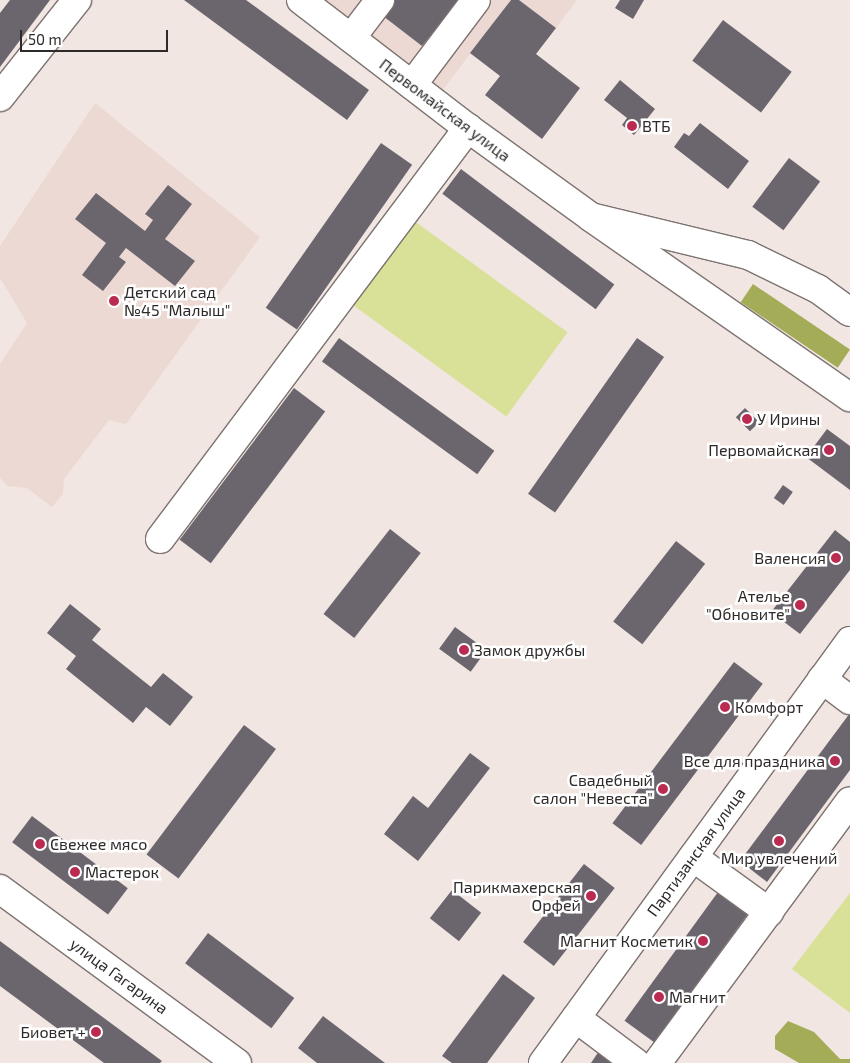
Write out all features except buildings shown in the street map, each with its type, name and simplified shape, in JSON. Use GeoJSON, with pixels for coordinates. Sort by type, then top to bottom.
{"type":"FeatureCollection","features":[{"type":"Feature","properties":{"kind":"street"},"geometry":{"type":"LineString","coordinates":[[0,97],[77,0]]}},
{"type":"Feature","properties":{"kind":"street","name":"Первомайская улица"},"geometry":{"type":"LineString","coordinates":[[301,0],[468,128],[591,217],[850,397]]}},
{"type":"Feature","properties":{"kind":"street"},"geometry":{"type":"LineString","coordinates":[[351,38],[380,0]]}},
{"type":"Feature","properties":{"kind":"street"},"geometry":{"type":"LineString","coordinates":[[412,85],[476,0]]}},
{"type":"Feature","properties":{"kind":"street"},"geometry":{"type":"LineString","coordinates":[[160,539],[468,128]]}},
{"type":"Feature","properties":{"kind":"street","name":"Первомайская улица"},"geometry":{"type":"LineString","coordinates":[[591,217],[748,255],[818,289],[850,312]]}},
{"type":"Feature","properties":{"kind":"street","name":"Партизанская улица"},"geometry":{"type":"LineString","coordinates":[[543,1063],[850,640]]}},
{"type":"Feature","properties":{"kind":"street"},"geometry":{"type":"LineString","coordinates":[[822,679],[850,700]]}},
{"type":"Feature","properties":{"kind":"street"},"geometry":{"type":"LineString","coordinates":[[657,1063],[850,801]]}},
{"type":"Feature","properties":{"kind":"street"},"geometry":{"type":"LineString","coordinates":[[693,857],[769,912]]}},
{"type":"Feature","properties":{"kind":"street","name":"улица Гагарина"},"geometry":{"type":"LineString","coordinates":[[0,889],[209,1055],[237,1063]]}},
{"type":"Feature","properties":{"kind":"street"},"geometry":{"type":"LineString","coordinates":[[576,1018],[636,1063]]}},
{"type":"Feature","properties":{"kind":"shaded area"},"geometry":{"type":"Polygon","coordinates":[[[314,0],[511,0],[439,95],[314,0]]]}},
{"type":"Feature","properties":{"kind":"shaded area"},"geometry":{"type":"Polygon","coordinates":[[[519,0],[577,0],[556,28],[519,0]]]}},
{"type":"Feature","properties":{"kind":"shaded area","name":"Детский сад №45 \"Малыш\""},"geometry":{"type":"Polygon","coordinates":[[[95,103],[260,237],[126,424],[109,420],[64,479],[63,494],[52,507],[27,488],[8,486],[0,478],[0,364],[27,323],[0,278],[0,246],[95,103]]]}},
{"type":"Feature","properties":{"kind":"green space"},"geometry":{"type":"Polygon","coordinates":[[[413,220],[568,332],[506,416],[352,304],[413,220]]]}},
{"type":"Feature","properties":{"kind":"green space"},"geometry":{"type":"Polygon","coordinates":[[[753,284],[850,349],[838,368],[741,302],[753,284]]]}},
{"type":"Feature","properties":{"kind":"green space"},"geometry":{"type":"Polygon","coordinates":[[[850,893],[850,1013],[792,969],[850,893]]]}},
{"type":"Feature","properties":{"kind":"green space"},"geometry":{"type":"Polygon","coordinates":[[[788,1021],[814,1032],[840,1059],[850,1059],[850,1063],[799,1063],[775,1049],[775,1036],[788,1021]]]}},
{"type":"Feature","properties":{"kind":"place","name":"ВТБ"},"geometry":{"type":"Point","coordinates":[632,126]}},
{"type":"Feature","properties":{"kind":"place","name":"Детский сад №45 \"Малыш\""},"geometry":{"type":"Point","coordinates":[114,301]}},
{"type":"Feature","properties":{"kind":"place","name":"У Ирины"},"geometry":{"type":"Point","coordinates":[747,419]}},
{"type":"Feature","properties":{"kind":"place","name":"Первомайская"},"geometry":{"type":"Point","coordinates":[829,450]}},
{"type":"Feature","properties":{"kind":"place","name":"Валенсия"},"geometry":{"type":"Point","coordinates":[836,558]}},
{"type":"Feature","properties":{"kind":"place","name":"Ателье \"Обновите\""},"geometry":{"type":"Point","coordinates":[800,605]}},
{"type":"Feature","properties":{"kind":"place","name":"Замок дружбы"},"geometry":{"type":"Point","coordinates":[464,650]}},
{"type":"Feature","properties":{"kind":"place","name":"Комфорт"},"geometry":{"type":"Point","coordinates":[725,707]}},
{"type":"Feature","properties":{"kind":"place","name":"Все для праздника"},"geometry":{"type":"Point","coordinates":[835,761]}},
{"type":"Feature","properties":{"kind":"place","name":"Свадебный салон \"Невеста\""},"geometry":{"type":"Point","coordinates":[663,789]}},
{"type":"Feature","properties":{"kind":"place","name":"Мир увлечений"},"geometry":{"type":"Point","coordinates":[779,841]}},
{"type":"Feature","properties":{"kind":"place","name":"Свежее мясо"},"geometry":{"type":"Point","coordinates":[40,844]}},
{"type":"Feature","properties":{"kind":"place","name":"Мастерок"},"geometry":{"type":"Point","coordinates":[75,872]}},
{"type":"Feature","properties":{"kind":"place","name":"Парикмахерская Орфей"},"geometry":{"type":"Point","coordinates":[591,896]}},
{"type":"Feature","properties":{"kind":"place","name":"Магнит Косметик"},"geometry":{"type":"Point","coordinates":[703,941]}},
{"type":"Feature","properties":{"kind":"place","name":"Магнит"},"geometry":{"type":"Point","coordinates":[659,997]}},
{"type":"Feature","properties":{"kind":"place","name":"Биовет +"},"geometry":{"type":"Point","coordinates":[96,1032]}}]}
